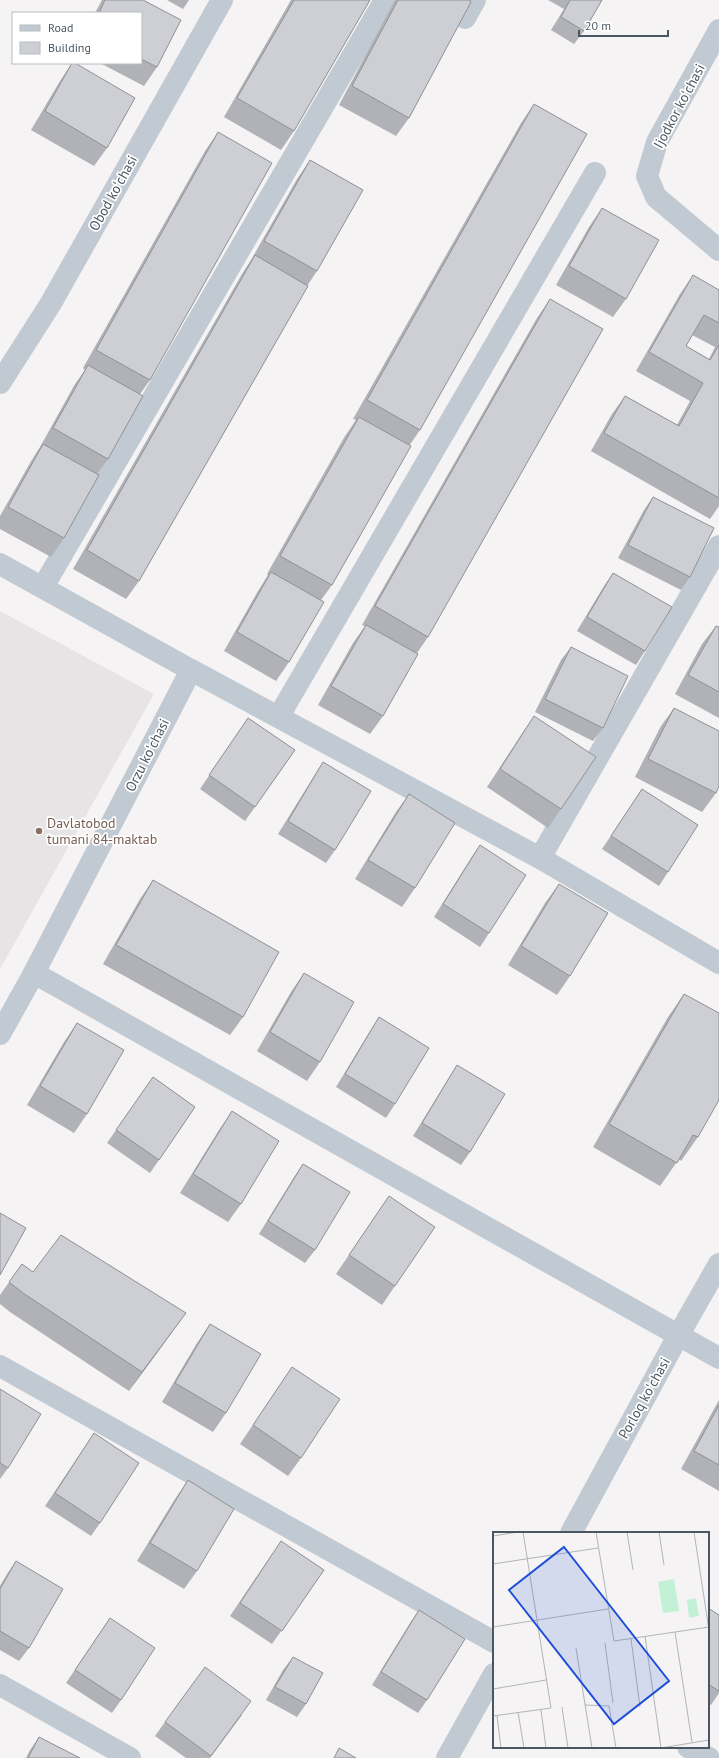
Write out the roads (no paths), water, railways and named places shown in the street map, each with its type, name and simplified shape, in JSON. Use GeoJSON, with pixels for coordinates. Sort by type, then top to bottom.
{"type":"FeatureCollection","features":[{"type":"Feature","properties":{"kind":"street","name":"Obod koʻchasi"},"geometry":{"type":"LineString","coordinates":[[0,383],[52,303],[222,0]]}},
{"type":"Feature","properties":{"kind":"street"},"geometry":{"type":"LineString","coordinates":[[43,587],[385,0]]}},
{"type":"Feature","properties":{"kind":"street","name":"Ijodkor koʻchasi"},"geometry":{"type":"LineString","coordinates":[[719,30],[657,142],[647,176],[656,197],[719,250]]}},
{"type":"Feature","properties":{"kind":"street"},"geometry":{"type":"LineString","coordinates":[[279,716],[596,173]]}},
{"type":"Feature","properties":{"kind":"street"},"geometry":{"type":"LineString","coordinates":[[540,858],[719,546]]}},
{"type":"Feature","properties":{"kind":"street"},"geometry":{"type":"LineString","coordinates":[[0,564],[191,670],[279,716],[540,858],[719,963]]}},
{"type":"Feature","properties":{"kind":"street","name":"Orzu koʻchasi"},"geometry":{"type":"LineString","coordinates":[[0,1034],[34,973],[191,670]]}},
{"type":"Feature","properties":{"kind":"street"},"geometry":{"type":"LineString","coordinates":[[34,973],[719,1358]]}},
{"type":"Feature","properties":{"kind":"street","name":"Porloq koʻchasi"},"geometry":{"type":"LineString","coordinates":[[572,1532],[678,1336],[719,1264]]}},
{"type":"Feature","properties":{"kind":"street"},"geometry":{"type":"LineString","coordinates":[[0,1366],[493,1641]]}},
{"type":"Feature","properties":{"kind":"street"},"geometry":{"type":"LineString","coordinates":[[447,1758],[493,1676]]}},
{"type":"Feature","properties":{"kind":"street"},"geometry":{"type":"LineString","coordinates":[[0,1685],[130,1758]]}},
{"type":"Feature","properties":{"kind":"street"},"geometry":{"type":"LineString","coordinates":[[690,1748],[709,1758]]}},
{"type":"Feature","properties":{"kind":"place","name":"Davlatobod tumani 84-maktab"},"geometry":{"type":"Point","coordinates":[39,831]}}]}
